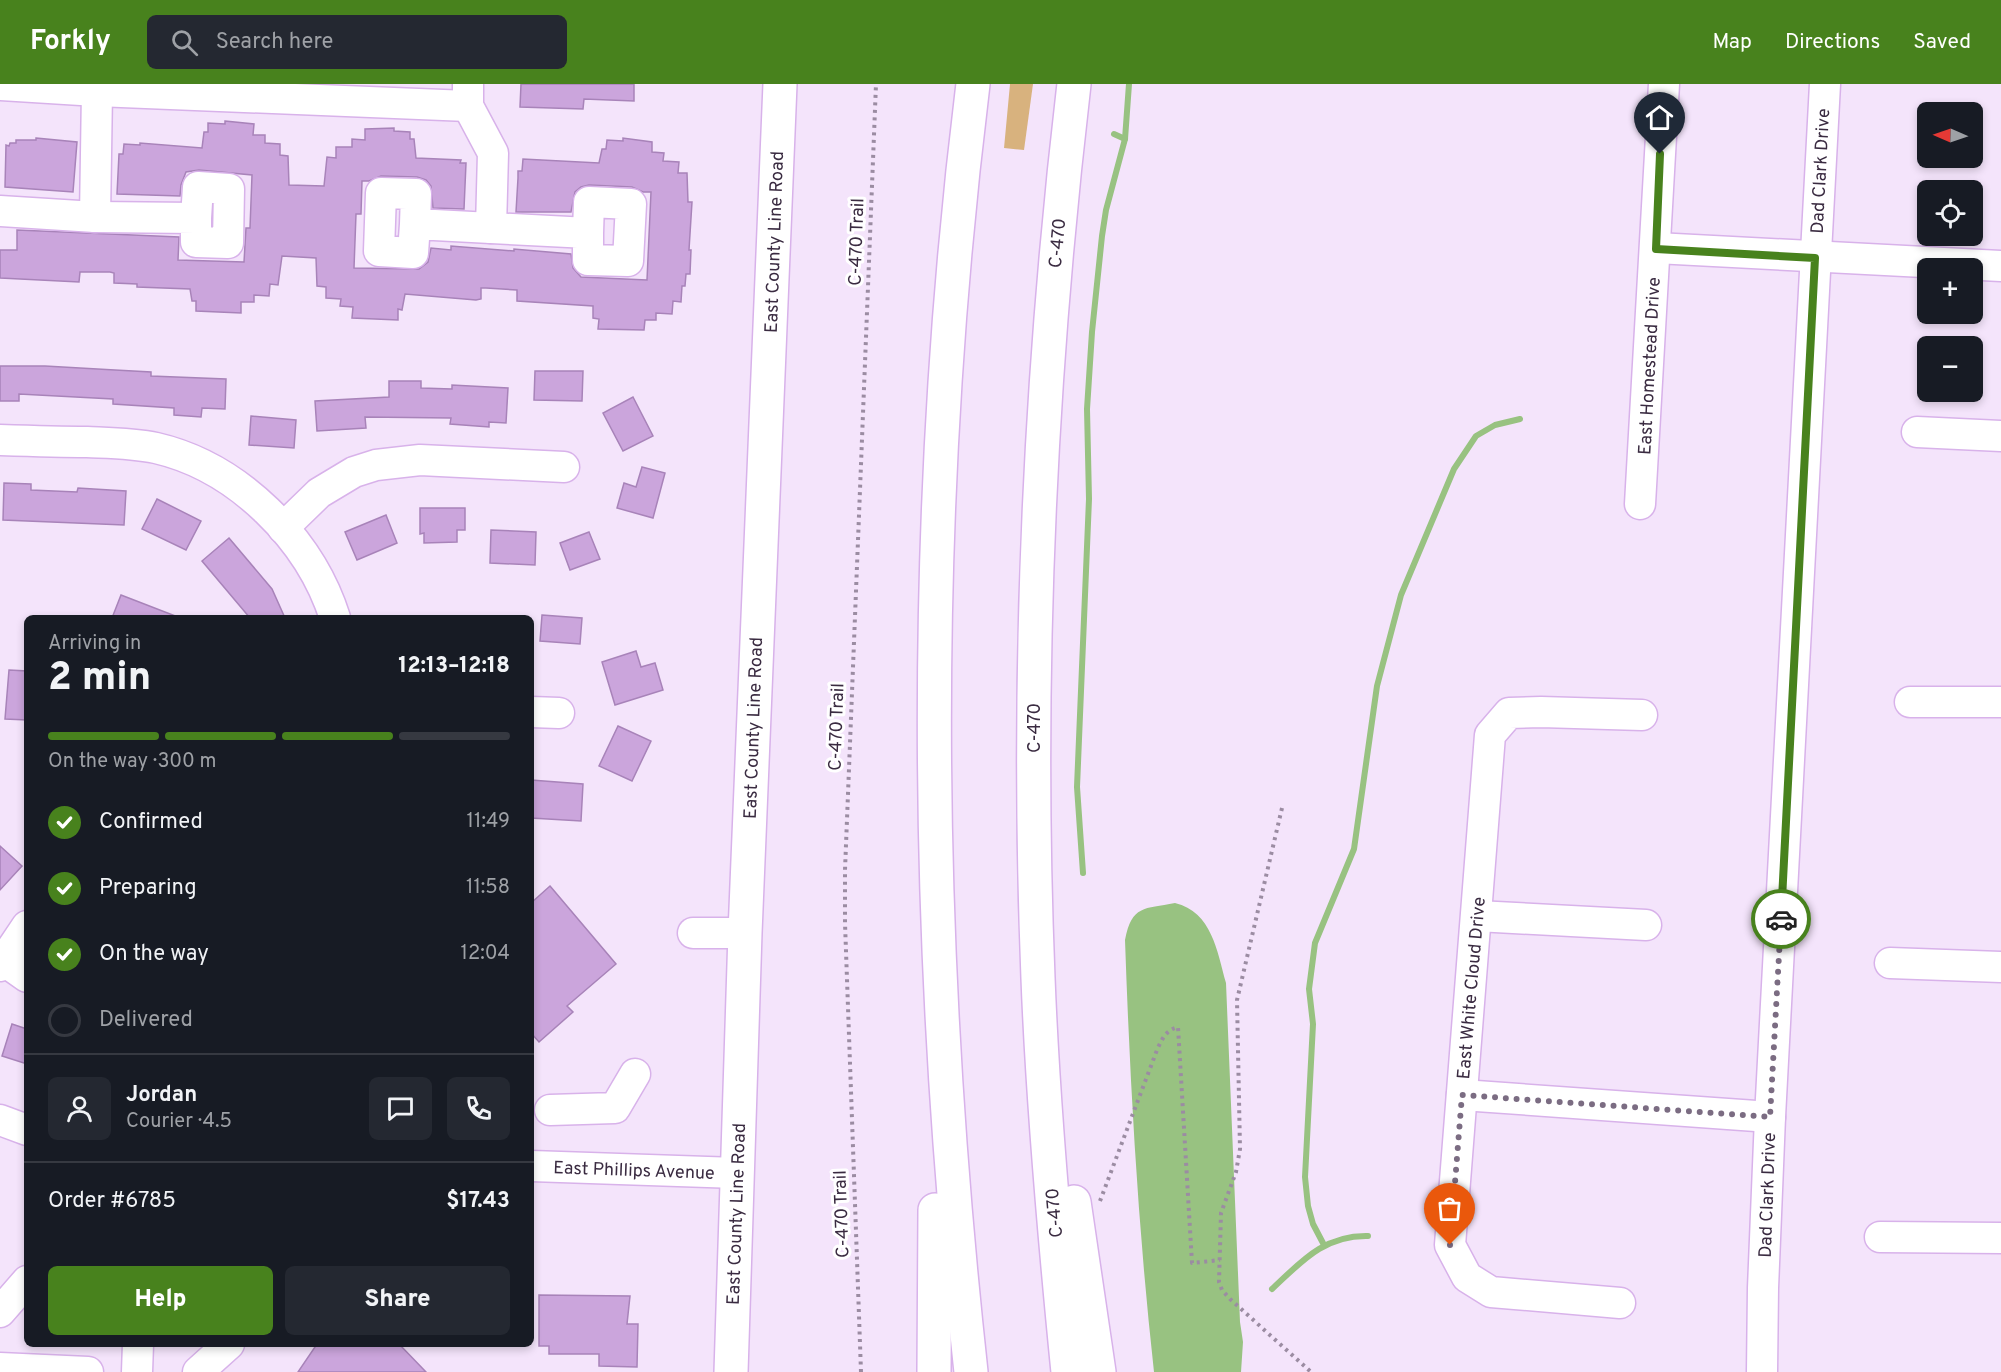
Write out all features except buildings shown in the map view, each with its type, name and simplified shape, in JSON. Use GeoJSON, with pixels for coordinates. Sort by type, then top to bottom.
{"type":"FeatureCollection","features":[{"type":"Feature","properties":{"kind":"main road","name":"East County Line Road"},"geometry":{"type":"LineString","coordinates":[[731,1372],[745,933],[780,84]]}},
{"type":"Feature","properties":{"kind":"main road"},"geometry":{"type":"LineString","coordinates":[[971,1372],[953,1188],[940,974],[935,738],[937,577],[949,339],[973,84]]}},
{"type":"Feature","properties":{"kind":"main road","name":"C-470"},"geometry":{"type":"LineString","coordinates":[[1068,1372],[1043,1087],[1034,823],[1034,663],[1039,483],[1053,277],[1074,84]]}},
{"type":"Feature","properties":{"kind":"main road"},"geometry":{"type":"LineString","coordinates":[[1034,823],[1052,877],[1059,1035],[1076,1219],[1099,1372]]}},
{"type":"Feature","properties":{"kind":"main road"},"geometry":{"type":"LineString","coordinates":[[934,1372],[934,1098],[930,997],[940,974]]}},
{"type":"Feature","properties":{"kind":"street","name":"East Homestead Drive"},"geometry":{"type":"LineString","coordinates":[[1640,504],[1664,84]]}},
{"type":"Feature","properties":{"kind":"street","name":"Dad Clark Drive"},"geometry":{"type":"LineString","coordinates":[[1762,1372],[1770,1117],[1825,84]]}},
{"type":"Feature","properties":{"kind":"street"},"geometry":{"type":"LineString","coordinates":[[0,85],[98,91],[189,89],[468,95],[494,153],[490,228]]}},
{"type":"Feature","properties":{"kind":"street"},"geometry":{"type":"LineString","coordinates":[[95,217],[98,91]]}},
{"type":"Feature","properties":{"kind":"street"},"geometry":{"type":"LineString","coordinates":[[0,211],[95,217],[196,218]]}},
{"type":"Feature","properties":{"kind":"street"},"geometry":{"type":"LineString","coordinates":[[415,224],[588,233]]}},
{"type":"Feature","properties":{"kind":"street"},"geometry":{"type":"LineString","coordinates":[[1656,249],[2001,267]]}},
{"type":"Feature","properties":{"kind":"street"},"geometry":{"type":"LineString","coordinates":[[1917,432],[2001,436]]}},
{"type":"Feature","properties":{"kind":"street"},"geometry":{"type":"LineString","coordinates":[[0,440],[128,443],[156,448],[180,456],[216,473],[245,492],[283,528],[298,546],[318,577],[334,615]]}},
{"type":"Feature","properties":{"kind":"street"},"geometry":{"type":"LineString","coordinates":[[283,528],[319,493],[354,472],[376,465],[420,460],[564,467]]}},
{"type":"Feature","properties":{"kind":"street"},"geometry":{"type":"LineString","coordinates":[[1910,702],[2001,702]]}},
{"type":"Feature","properties":{"kind":"street","name":"East White Cloud Drive"},"geometry":{"type":"LineString","coordinates":[[1620,1303],[1491,1292],[1467,1277],[1450,1245],[1490,735],[1509,713],[1642,715]]}},
{"type":"Feature","properties":{"kind":"street"},"geometry":{"type":"LineString","coordinates":[[1477,916],[1646,924]]}},
{"type":"Feature","properties":{"kind":"street"},"geometry":{"type":"LineString","coordinates":[[8,966],[24,932]]}},
{"type":"Feature","properties":{"kind":"street"},"geometry":{"type":"LineString","coordinates":[[693,933],[745,933]]}},
{"type":"Feature","properties":{"kind":"street"},"geometry":{"type":"LineString","coordinates":[[1890,963],[2001,967]]}},
{"type":"Feature","properties":{"kind":"street"},"geometry":{"type":"LineString","coordinates":[[550,1110],[615,1108],[634,1074]]}},
{"type":"Feature","properties":{"kind":"street"},"geometry":{"type":"LineString","coordinates":[[1462,1095],[1770,1117]]}},
{"type":"Feature","properties":{"kind":"street"},"geometry":{"type":"LineString","coordinates":[[0,1120],[24,1129]]}},
{"type":"Feature","properties":{"kind":"street","name":"East Phillips Avenue"},"geometry":{"type":"LineString","coordinates":[[534,1166],[737,1173]]}},
{"type":"Feature","properties":{"kind":"street"},"geometry":{"type":"LineString","coordinates":[[1880,1237],[2001,1238]]}},
{"type":"Feature","properties":{"kind":"street"},"geometry":{"type":"LineString","coordinates":[[0,1312],[24,1284]]}},
{"type":"Feature","properties":{"kind":"street"},"geometry":{"type":"LineString","coordinates":[[136,1372],[138,1347]]}},
{"type":"Feature","properties":{"kind":"street"},"geometry":{"type":"LineString","coordinates":[[198,1372],[226,1347]]}},
{"type":"Feature","properties":{"kind":"street"},"geometry":{"type":"LineString","coordinates":[[0,1368],[88,1372]]}},
{"type":"Feature","properties":{"kind":"path","name":"C-470 Trail"},"geometry":{"type":"LineString","coordinates":[[861,1372],[844,876],[876,84]]}},
{"type":"Feature","properties":{"kind":"path"},"geometry":{"type":"LineString","coordinates":[[1282,808],[1237,1000],[1240,1149],[1236,1172],[1221,1213],[1219,1282],[1222,1290],[1311,1372]]}},
{"type":"Feature","properties":{"kind":"path"},"geometry":{"type":"LineString","coordinates":[[1076,1219],[1091,1212],[1103,1195],[1157,1050],[1165,1035],[1178,1027],[1192,1263],[1220,1260]]}},
{"type":"Feature","properties":{"kind":"shaded area"},"geometry":{"type":"Polygon","coordinates":[[[1010,84],[1033,84],[1024,150],[1004,148],[1010,84]]]}},
{"type":"Feature","properties":{"kind":"shaded area"},"geometry":{"type":"Polygon","coordinates":[[[1175,903],[1197,915],[1205,924],[1216,946],[1226,983],[1240,1322],[1243,1342],[1241,1372],[1154,1372],[1135,1156],[1125,940],[1131,920],[1136,914],[1147,908],[1175,903]]]}},
{"type":"Feature","properties":{"kind":"waterway"},"geometry":{"type":"LineString","coordinates":[[1083,873],[1077,787],[1089,499],[1087,409],[1102,236],[1106,210],[1125,139],[1129,84]]}},
{"type":"Feature","properties":{"kind":"waterway"},"geometry":{"type":"LineString","coordinates":[[1114,134],[1125,139]]}},
{"type":"Feature","properties":{"kind":"waterway"},"geometry":{"type":"LineString","coordinates":[[1324,1245],[1313,1224],[1308,1206],[1305,1177],[1313,1024],[1309,989],[1315,943],[1354,849],[1377,686],[1401,595],[1454,469],[1476,436],[1495,425],[1520,419]]}},
{"type":"Feature","properties":{"kind":"waterway"},"geometry":{"type":"LineString","coordinates":[[1272,1289],[1304,1260],[1326,1245],[1352,1237],[1368,1236]]}},
{"type":"Feature","properties":{"kind":"way so far"},"geometry":{"type":"LineString","coordinates":[[1450,1245],[1462,1095],[1770,1117],[1781,919]]}},
{"type":"Feature","properties":{"kind":"route"},"geometry":{"type":"LineString","coordinates":[[1660,154],[1656,249],[1815,258],[1781,919]]}}]}
